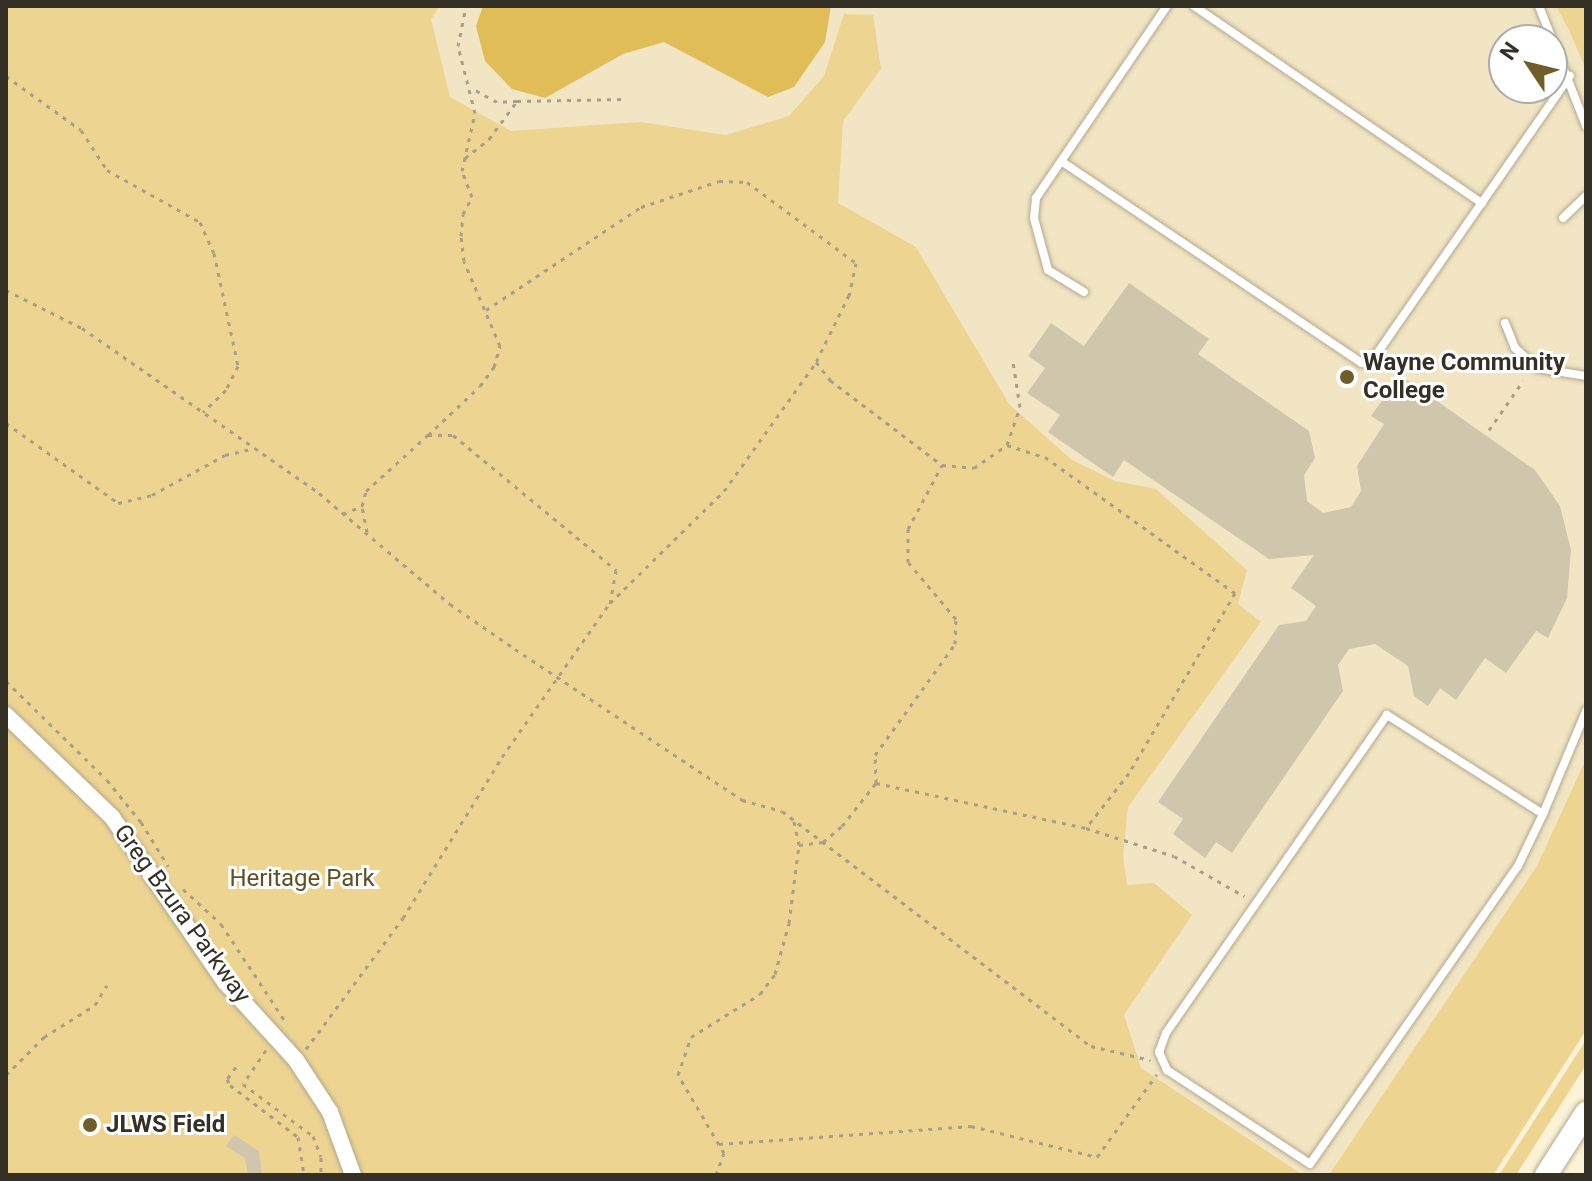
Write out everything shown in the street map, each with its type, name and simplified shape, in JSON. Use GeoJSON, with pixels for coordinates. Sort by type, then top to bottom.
{"type":"FeatureCollection","features":[{"type":"Feature","properties":{"kind":"main road"},"geometry":{"type":"LineString","coordinates":[[1546,1175],[1586,1113]]}},
{"type":"Feature","properties":{"kind":"street","name":"Greg Bzura Parkway"},"geometry":{"type":"LineString","coordinates":[[6,715],[112,817],[225,982],[296,1060],[330,1112],[353,1175]]}},
{"type":"Feature","properties":{"kind":"lane"},"geometry":{"type":"LineString","coordinates":[[1084,292],[1048,270],[1034,218],[1036,198],[1167,6]]}},
{"type":"Feature","properties":{"kind":"lane"},"geometry":{"type":"LineString","coordinates":[[1194,6],[1482,203]]}},
{"type":"Feature","properties":{"kind":"lane"},"geometry":{"type":"LineString","coordinates":[[1539,6],[1570,76],[1586,126]]}},
{"type":"Feature","properties":{"kind":"lane"},"geometry":{"type":"LineString","coordinates":[[1061,161],[1362,363],[1376,355],[1570,76]]}},
{"type":"Feature","properties":{"kind":"lane"},"geometry":{"type":"LineString","coordinates":[[1563,218],[1586,196]]}},
{"type":"Feature","properties":{"kind":"lane"},"geometry":{"type":"LineString","coordinates":[[1505,323],[1515,348],[1537,368],[1586,376]]}},
{"type":"Feature","properties":{"kind":"lane"},"geometry":{"type":"LineString","coordinates":[[1543,814],[1387,715],[1166,1033],[1159,1052],[1164,1063],[1310,1164],[1518,866],[1543,814],[1586,711]]}},
{"type":"Feature","properties":{"kind":"path"},"geometry":{"type":"LineString","coordinates":[[367,532],[362,506],[366,491],[428,435],[494,367],[500,346],[464,261],[463,214],[472,197],[462,171],[475,113],[472,88],[458,46],[466,6]]}},
{"type":"Feature","properties":{"kind":"path"},"geometry":{"type":"LineString","coordinates":[[6,76],[81,130],[94,157],[107,170],[200,222],[214,253],[238,366],[226,390],[203,412]]}},
{"type":"Feature","properties":{"kind":"path"},"geometry":{"type":"LineString","coordinates":[[472,88],[497,102],[626,99]]}},
{"type":"Feature","properties":{"kind":"path"},"geometry":{"type":"LineString","coordinates":[[465,158],[489,139],[517,101]]}},
{"type":"Feature","properties":{"kind":"path"},"geometry":{"type":"LineString","coordinates":[[296,1060],[403,918],[502,757],[610,603],[724,491],[816,362],[849,295],[856,263],[747,182],[719,181],[641,207],[486,310]]}},
{"type":"Feature","properties":{"kind":"path"},"geometry":{"type":"LineString","coordinates":[[6,290],[82,328],[203,412],[367,532],[450,604],[742,800],[793,819],[1091,1046],[1164,1063],[1097,1157],[971,1126],[719,1144]]}},
{"type":"Feature","properties":{"kind":"path"},"geometry":{"type":"LineString","coordinates":[[816,362],[830,380],[942,465],[974,468],[1007,445],[1020,407],[1013,362]]}},
{"type":"Feature","properties":{"kind":"path"},"geometry":{"type":"LineString","coordinates":[[1489,430],[1523,381]]}},
{"type":"Feature","properties":{"kind":"path"},"geometry":{"type":"LineString","coordinates":[[6,423],[118,503],[152,495],[225,455],[252,449]]}},
{"type":"Feature","properties":{"kind":"path"},"geometry":{"type":"LineString","coordinates":[[428,435],[453,435],[583,537],[616,570],[610,603]]}},
{"type":"Feature","properties":{"kind":"path"},"geometry":{"type":"LineString","coordinates":[[1007,445],[1045,457],[1235,593],[1129,773],[1086,828]]}},
{"type":"Feature","properties":{"kind":"path"},"geometry":{"type":"LineString","coordinates":[[799,845],[823,842],[842,826],[876,783],[875,755],[955,644],[956,619],[908,562],[908,529],[942,465]]}},
{"type":"Feature","properties":{"kind":"path"},"geometry":{"type":"LineString","coordinates":[[342,514],[362,506]]}},
{"type":"Feature","properties":{"kind":"path"},"geometry":{"type":"LineString","coordinates":[[876,783],[1086,828],[1174,856],[1256,903]]}},
{"type":"Feature","properties":{"kind":"path"},"geometry":{"type":"LineString","coordinates":[[716,1175],[724,1153],[678,1075],[691,1037],[760,994],[775,974],[789,923],[799,845],[793,819]]}},
{"type":"Feature","properties":{"kind":"path"},"geometry":{"type":"LineString","coordinates":[[6,1075],[44,1037],[95,1005],[107,985]]}},
{"type":"Feature","properties":{"kind":"path"},"geometry":{"type":"LineString","coordinates":[[236,1067],[227,1079],[298,1137],[304,1175]]}},
{"type":"Feature","properties":{"kind":"path"},"geometry":{"type":"LineString","coordinates":[[239,1091],[243,1084]]}},
{"type":"Feature","properties":{"kind":"path"},"geometry":{"type":"LineString","coordinates":[[287,1126],[292,1119]]}},
{"type":"Feature","properties":{"kind":"shaded area"},"geometry":{"type":"Polygon","coordinates":[[[6,6],[1586,6],[1586,1031],[1494,1175],[1285,1175],[6,325],[6,6]]]}},
{"type":"Feature","properties":{"kind":"shaded area"},"geometry":{"type":"Polygon","coordinates":[[[483,6],[831,6],[825,42],[794,87],[768,97],[664,42],[623,54],[545,98],[512,89],[485,61],[476,26],[483,6]]]}},
{"type":"Feature","properties":{"kind":"green space","name":"Heritage Park"},"geometry":{"type":"Polygon","coordinates":[[[6,6],[440,6],[431,19],[450,97],[511,131],[640,122],[726,135],[789,116],[824,76],[844,14],[873,15],[881,69],[843,121],[838,203],[916,247],[1009,404],[1072,460],[1115,481],[1156,489],[1247,570],[1238,604],[1261,622],[1128,807],[1123,855],[1127,885],[1154,883],[1192,915],[1124,1015],[1141,1068],[1303,1175],[6,1175],[6,6]]]}},
{"type":"Feature","properties":{"kind":"green space"},"geometry":{"type":"Polygon","coordinates":[[[1556,6],[1586,6],[1586,70],[1568,24],[1556,6]]]}},
{"type":"Feature","properties":{"kind":"green space"},"geometry":{"type":"Polygon","coordinates":[[[1586,759],[1586,1030],[1493,1175],[1329,1175],[1537,866],[1586,759]]]}},
{"type":"Feature","properties":{"kind":"green space"},"geometry":{"type":"Polygon","coordinates":[[[1586,1040],[1586,1065],[1516,1175],[1499,1175],[1586,1040]]]}},
{"type":"Feature","properties":{"kind":"building"},"geometry":{"type":"Polygon","coordinates":[[[1129,283],[1209,339],[1198,354],[1309,431],[1315,458],[1304,475],[1307,501],[1323,513],[1351,507],[1361,491],[1357,466],[1384,424],[1371,416],[1400,375],[1535,470],[1560,506],[1571,550],[1567,598],[1548,638],[1536,631],[1506,673],[1485,658],[1456,700],[1440,688],[1428,706],[1414,696],[1408,666],[1375,644],[1349,649],[1338,665],[1343,691],[1232,853],[1216,842],[1205,858],[1173,834],[1183,819],[1158,802],[1279,625],[1306,621],[1316,606],[1291,588],[1314,555],[1269,559],[1124,460],[1113,477],[1048,432],[1060,415],[1027,393],[1045,368],[1028,356],[1051,323],[1084,346],[1129,283]]]}},
{"type":"Feature","properties":{"kind":"building"},"geometry":{"type":"Polygon","coordinates":[[[234,1135],[259,1151],[262,1175],[248,1175],[245,1158],[226,1146],[234,1135]]]}},
{"type":"Feature","properties":{"kind":"place","name":"Wayne Community College"},"geometry":{"type":"Point","coordinates":[1347,377]}},
{"type":"Feature","properties":{"kind":"place","name":"JLWS Field"},"geometry":{"type":"Point","coordinates":[90,1125]}}]}
